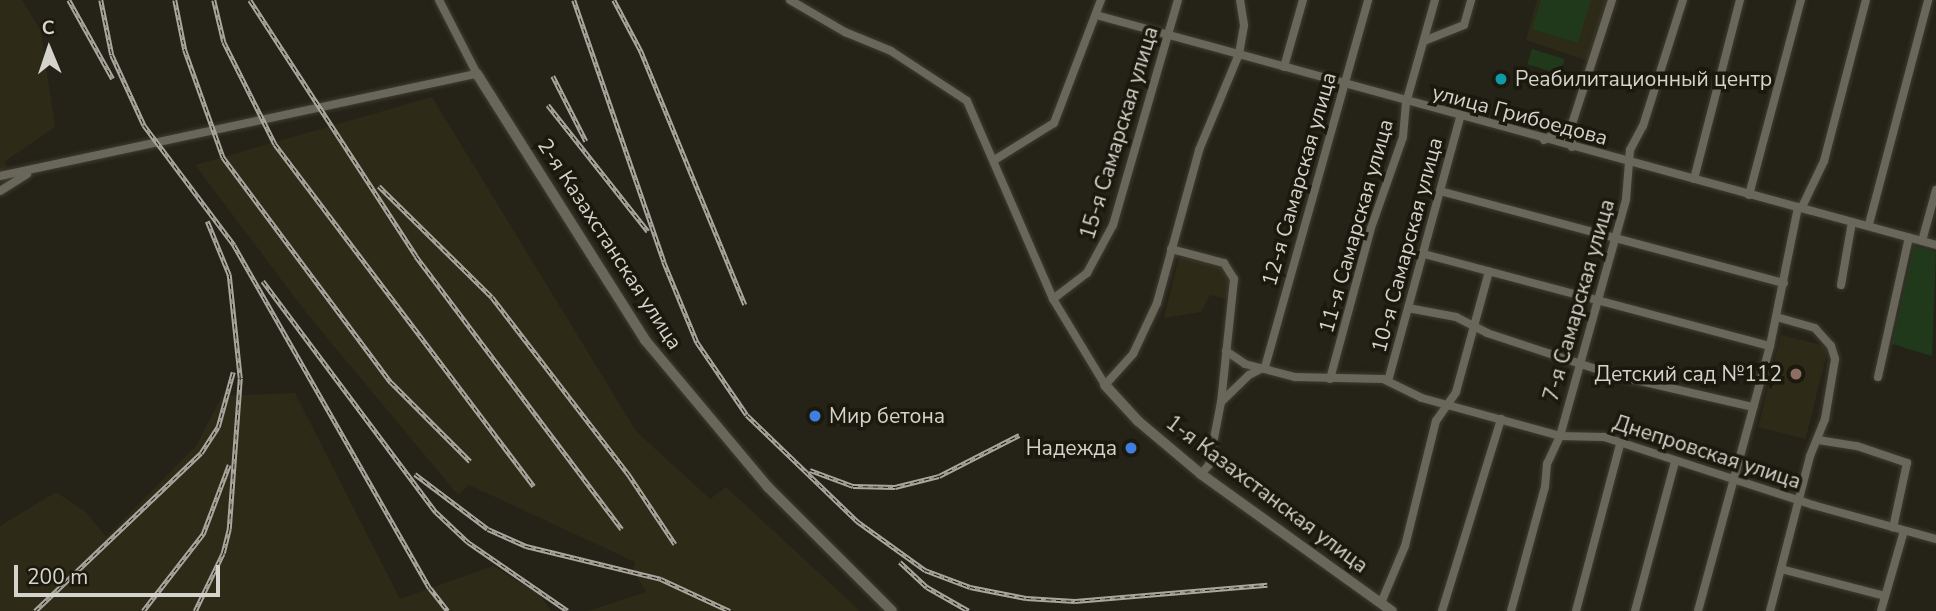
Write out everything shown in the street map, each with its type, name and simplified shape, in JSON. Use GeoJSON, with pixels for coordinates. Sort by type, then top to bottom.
{"type":"FeatureCollection","features":[{"type":"Feature","properties":{"kind":"street","name":"2-я Казахстанская улица"},"geometry":{"type":"LineString","coordinates":[[439,0],[477,74],[645,340],[768,487],[892,611]]}},
{"type":"Feature","properties":{"kind":"street","name":"1-я Казахстанская улица"},"geometry":{"type":"LineString","coordinates":[[790,0],[845,32],[891,51],[958,93],[973,109],[996,159],[1052,299],[1105,385],[1138,421],[1201,474],[1392,611]]}},
{"type":"Feature","properties":{"kind":"street"},"geometry":{"type":"LineString","coordinates":[[996,159],[1054,123],[1101,0]]}},
{"type":"Feature","properties":{"kind":"street","name":"15-я Самарская улица"},"geometry":{"type":"LineString","coordinates":[[1052,299],[1087,273],[1113,225],[1178,0]]}},
{"type":"Feature","properties":{"kind":"street"},"geometry":{"type":"LineString","coordinates":[[1105,385],[1133,354],[1147,327],[1199,150],[1239,54],[1244,25],[1240,0]]}},
{"type":"Feature","properties":{"kind":"street"},"geometry":{"type":"LineString","coordinates":[[1284,67],[1303,0]]}},
{"type":"Feature","properties":{"kind":"street","name":"12-я Самарская улица"},"geometry":{"type":"LineString","coordinates":[[1265,367],[1368,0]]}},
{"type":"Feature","properties":{"kind":"street","name":"11-я Самарская улица"},"geometry":{"type":"LineString","coordinates":[[1330,379],[1371,228],[1403,137],[1406,103],[1435,0]]}},
{"type":"Feature","properties":{"kind":"street"},"geometry":{"type":"LineString","coordinates":[[1424,41],[1464,25],[1471,0]]}},
{"type":"Feature","properties":{"kind":"street"},"geometry":{"type":"LineString","coordinates":[[1572,147],[1572,124],[1612,0]]}},
{"type":"Feature","properties":{"kind":"street","name":"7-я Самарская улица"},"geometry":{"type":"LineString","coordinates":[[1511,611],[1545,488],[1547,464],[1560,436],[1596,300],[1616,237],[1629,181],[1628,160],[1683,0]]}},
{"type":"Feature","properties":{"kind":"street"},"geometry":{"type":"LineString","coordinates":[[1694,179],[1740,0]]}},
{"type":"Feature","properties":{"kind":"street"},"geometry":{"type":"LineString","coordinates":[[1749,195],[1801,0]]}},
{"type":"Feature","properties":{"kind":"street"},"geometry":{"type":"LineString","coordinates":[[1698,611],[1770,346],[1800,207],[1824,161],[1866,0]]}},
{"type":"Feature","properties":{"kind":"street"},"geometry":{"type":"LineString","coordinates":[[1869,224],[1928,0]]}},
{"type":"Feature","properties":{"kind":"street","name":"улица Грибоедова"},"geometry":{"type":"LineString","coordinates":[[1096,15],[1460,118],[1628,160],[1852,222],[1869,224],[1936,245]]}},
{"type":"Feature","properties":{"kind":"street"},"geometry":{"type":"LineString","coordinates":[[0,176],[30,172],[477,74]]}},
{"type":"Feature","properties":{"kind":"street","name":"10-я Самарская улица"},"geometry":{"type":"LineString","coordinates":[[1388,381],[1460,118]]}},
{"type":"Feature","properties":{"kind":"street"},"geometry":{"type":"LineString","coordinates":[[1544,139],[1572,124]]}},
{"type":"Feature","properties":{"kind":"street"},"geometry":{"type":"LineString","coordinates":[[0,191],[30,172]]}},
{"type":"Feature","properties":{"kind":"street"},"geometry":{"type":"LineString","coordinates":[[1922,241],[1936,190]]}},
{"type":"Feature","properties":{"kind":"street"},"geometry":{"type":"LineString","coordinates":[[1440,191],[1784,284]]}},
{"type":"Feature","properties":{"kind":"street"},"geometry":{"type":"LineString","coordinates":[[1841,285],[1852,222]]}},
{"type":"Feature","properties":{"kind":"street"},"geometry":{"type":"LineString","coordinates":[[1878,377],[1909,237]]}},
{"type":"Feature","properties":{"kind":"street"},"geometry":{"type":"LineString","coordinates":[[1171,249],[1231,270],[1234,279],[1221,402],[1209,465],[1201,474]]}},
{"type":"Feature","properties":{"kind":"street"},"geometry":{"type":"LineString","coordinates":[[1424,254],[1770,346]]}},
{"type":"Feature","properties":{"kind":"street"},"geometry":{"type":"LineString","coordinates":[[1381,603],[1405,547],[1436,421],[1456,392],[1489,271]]}},
{"type":"Feature","properties":{"kind":"street"},"geometry":{"type":"LineString","coordinates":[[1408,308],[1475,325],[1621,377],[1676,386],[1753,407]]}},
{"type":"Feature","properties":{"kind":"street"},"geometry":{"type":"LineString","coordinates":[[1770,611],[1818,440],[1835,359],[1831,346],[1815,328],[1777,317]]}},
{"type":"Feature","properties":{"kind":"street","name":"Днепровская улица"},"geometry":{"type":"LineString","coordinates":[[1227,351],[1245,364],[1265,367],[1295,377],[1388,381],[1406,393],[1560,436],[1591,435],[1936,539]]}},
{"type":"Feature","properties":{"kind":"street"},"geometry":{"type":"LineString","coordinates":[[1221,402],[1249,375],[1265,367]]}},
{"type":"Feature","properties":{"kind":"street"},"geometry":{"type":"LineString","coordinates":[[1442,611],[1501,419]]}},
{"type":"Feature","properties":{"kind":"street"},"geometry":{"type":"LineString","coordinates":[[1818,440],[1857,446],[1907,463],[1893,528]]}},
{"type":"Feature","properties":{"kind":"street"},"geometry":{"type":"LineString","coordinates":[[1576,611],[1620,445]]}},
{"type":"Feature","properties":{"kind":"street"},"geometry":{"type":"LineString","coordinates":[[1635,611],[1675,462]]}},
{"type":"Feature","properties":{"kind":"street"},"geometry":{"type":"LineString","coordinates":[[1881,611],[1904,531]]}},
{"type":"Feature","properties":{"kind":"street"},"geometry":{"type":"LineString","coordinates":[[1782,569],[1885,596]]}},
{"type":"Feature","properties":{"kind":"shaded area"},"geometry":{"type":"Polygon","coordinates":[[[0,0],[22,0],[41,31],[55,127],[4,162],[7,166],[2,170],[7,179],[0,183],[0,0]]]}},
{"type":"Feature","properties":{"kind":"shaded area"},"geometry":{"type":"Polygon","coordinates":[[[1537,0],[1608,0],[1588,61],[1526,40],[1537,0]]]}},
{"type":"Feature","properties":{"kind":"shaded area"},"geometry":{"type":"Polygon","coordinates":[[[432,97],[636,431],[710,499],[726,487],[860,611],[588,611],[646,592],[633,570],[635,562],[469,485],[458,495],[308,315],[195,165],[432,97]]]}},
{"type":"Feature","properties":{"kind":"shaded area"},"geometry":{"type":"Polygon","coordinates":[[[1179,257],[1223,266],[1231,279],[1227,299],[1210,295],[1201,312],[1164,318],[1179,257]]]}},
{"type":"Feature","properties":{"kind":"shaded area","name":"Детский сад №112"},"geometry":{"type":"Polygon","coordinates":[[[1781,335],[1829,347],[1806,439],[1758,427],[1781,335]]]}},
{"type":"Feature","properties":{"kind":"shaded area"},"geometry":{"type":"Polygon","coordinates":[[[295,393],[400,599],[493,566],[539,594],[551,611],[0,611],[0,526],[56,492],[86,512],[106,537],[196,446],[222,396],[295,393]]]}},
{"type":"Feature","properties":{"kind":"green space"},"geometry":{"type":"Polygon","coordinates":[[[1541,0],[1591,0],[1578,43],[1532,29],[1541,0]]]}},
{"type":"Feature","properties":{"kind":"green space"},"geometry":{"type":"Polygon","coordinates":[[[1532,49],[1565,59],[1560,74],[1527,64],[1532,49]]]}},
{"type":"Feature","properties":{"kind":"green space"},"geometry":{"type":"Polygon","coordinates":[[[1914,246],[1936,252],[1932,356],[1892,344],[1914,246]]]}},
{"type":"Feature","properties":{"kind":"railway"},"geometry":{"type":"LineString","coordinates":[[69,0],[113,79]]}},
{"type":"Feature","properties":{"kind":"railway"},"geometry":{"type":"LineString","coordinates":[[101,0],[112,55],[144,125],[234,245],[430,588],[448,611]]}},
{"type":"Feature","properties":{"kind":"railway"},"geometry":{"type":"LineString","coordinates":[[175,0],[185,50],[223,157],[391,382],[470,461]]}},
{"type":"Feature","properties":{"kind":"railway"},"geometry":{"type":"LineString","coordinates":[[214,0],[224,42],[275,144],[534,486]]}},
{"type":"Feature","properties":{"kind":"railway"},"geometry":{"type":"LineString","coordinates":[[250,0],[416,256],[622,529]]}},
{"type":"Feature","properties":{"kind":"railway"},"geometry":{"type":"LineString","coordinates":[[574,0],[664,262],[697,342],[747,415],[857,521],[925,570],[970,587],[1026,598],[1075,601],[1267,585]]}},
{"type":"Feature","properties":{"kind":"railway"},"geometry":{"type":"LineString","coordinates":[[614,0],[641,51],[745,304]]}},
{"type":"Feature","properties":{"kind":"railway"},"geometry":{"type":"LineString","coordinates":[[553,76],[586,141]]}},
{"type":"Feature","properties":{"kind":"railway"},"geometry":{"type":"LineString","coordinates":[[548,105],[648,231]]}},
{"type":"Feature","properties":{"kind":"railway"},"geometry":{"type":"LineString","coordinates":[[379,186],[492,297],[629,475],[675,544]]}},
{"type":"Feature","properties":{"kind":"railway"},"geometry":{"type":"LineString","coordinates":[[195,611],[223,553],[229,529],[240,378],[229,275],[207,221]]}},
{"type":"Feature","properties":{"kind":"railway"},"geometry":{"type":"LineString","coordinates":[[263,281],[436,512],[468,542],[568,611]]}},
{"type":"Feature","properties":{"kind":"railway"},"geometry":{"type":"LineString","coordinates":[[35,611],[201,453],[218,427],[233,372]]}},
{"type":"Feature","properties":{"kind":"railway"},"geometry":{"type":"LineString","coordinates":[[810,470],[853,486],[895,487],[939,476],[1019,435]]}},
{"type":"Feature","properties":{"kind":"railway"},"geometry":{"type":"LineString","coordinates":[[143,611],[203,534],[229,465]]}},
{"type":"Feature","properties":{"kind":"railway"},"geometry":{"type":"LineString","coordinates":[[415,474],[488,529],[526,546],[661,579],[730,611]]}},
{"type":"Feature","properties":{"kind":"railway"},"geometry":{"type":"LineString","coordinates":[[900,562],[927,587],[969,611]]}},
{"type":"Feature","properties":{"kind":"place","name":"Реабилитационный центр"},"geometry":{"type":"Point","coordinates":[1501,79]}},
{"type":"Feature","properties":{"kind":"place","name":"Детский сад №112"},"geometry":{"type":"Point","coordinates":[1796,374]}},
{"type":"Feature","properties":{"kind":"place","name":"Мир бетона"},"geometry":{"type":"Point","coordinates":[815,416]}},
{"type":"Feature","properties":{"kind":"place","name":"Надежда"},"geometry":{"type":"Point","coordinates":[1131,448]}}]}
